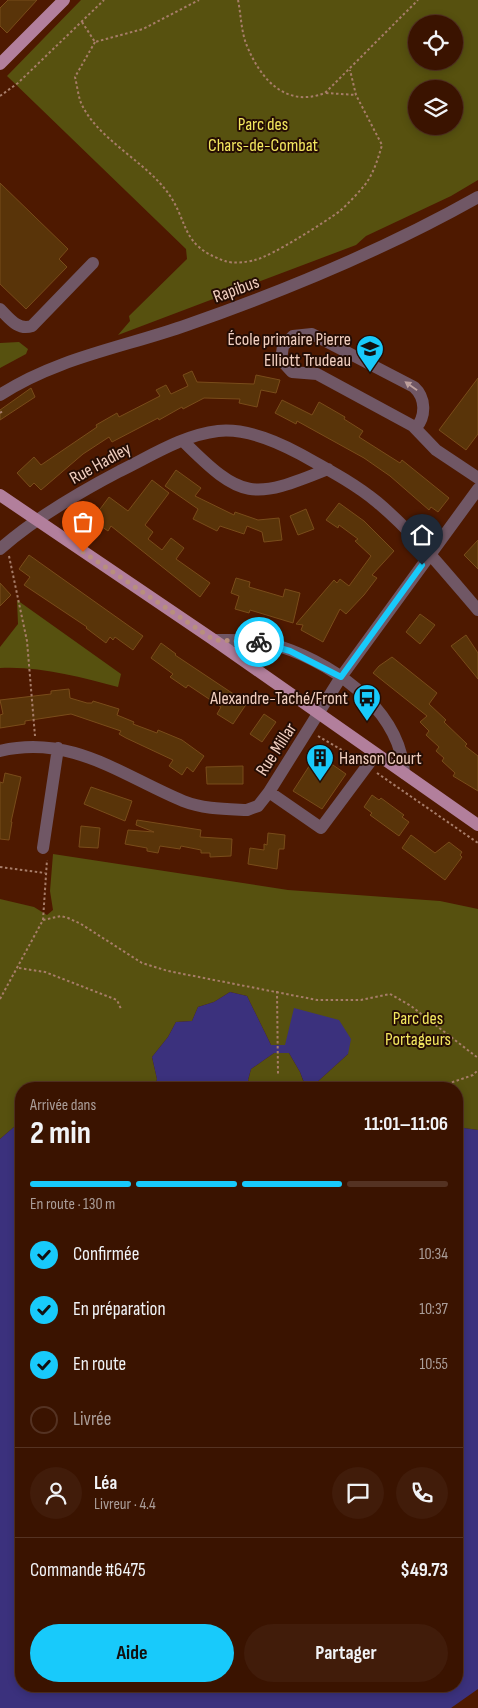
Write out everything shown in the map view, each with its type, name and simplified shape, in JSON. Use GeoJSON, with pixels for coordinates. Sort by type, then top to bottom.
{"type":"FeatureCollection","features":[{"type":"Feature","properties":{"kind":"main road"},"geometry":{"type":"LineString","coordinates":[[2,59],[64,0]]}},
{"type":"Feature","properties":{"kind":"main road"},"geometry":{"type":"LineString","coordinates":[[0,495],[214,640],[478,825]]}},
{"type":"Feature","properties":{"kind":"street","name":"Rapibus"},"geometry":{"type":"LineString","coordinates":[[0,395],[20,382],[51,368],[186,326],[284,289],[384,245],[478,197]]}},
{"type":"Feature","properties":{"kind":"street"},"geometry":{"type":"LineString","coordinates":[[0,309],[16,324],[27,328],[32,326],[93,263]]}},
{"type":"Feature","properties":{"kind":"street"},"geometry":{"type":"LineString","coordinates":[[416,428],[424,410],[421,396],[414,387],[314,335],[298,334],[288,339],[283,346],[281,353],[286,368],[295,373],[317,374],[416,428],[436,450],[478,478]]}},
{"type":"Feature","properties":{"kind":"street","name":"Rue Hadley"},"geometry":{"type":"LineString","coordinates":[[36,520],[100,481],[183,441],[217,431],[234,430],[289,448],[328,469],[378,503],[430,554],[478,610]]}},
{"type":"Feature","properties":{"kind":"street"},"geometry":{"type":"LineString","coordinates":[[183,441],[223,478],[240,487],[258,491],[278,488],[328,469]]}},
{"type":"Feature","properties":{"kind":"street","name":"Rue Millar"},"geometry":{"type":"LineString","coordinates":[[0,751],[36,746],[58,748],[82,754],[184,802],[205,807],[247,810],[258,806],[269,792],[341,677],[478,490]]}},
{"type":"Feature","properties":{"kind":"street"},"geometry":{"type":"LineString","coordinates":[[3,547],[22,529],[36,520]]}},
{"type":"Feature","properties":{"kind":"street"},"geometry":{"type":"LineString","coordinates":[[214,640],[268,643],[290,651],[341,677],[385,718],[399,744],[403,758],[404,773]]}},
{"type":"Feature","properties":{"kind":"street"},"geometry":{"type":"LineString","coordinates":[[42,848],[58,748]]}},
{"type":"Feature","properties":{"kind":"street"},"geometry":{"type":"LineString","coordinates":[[269,792],[321,828],[376,754]]}},
{"type":"Feature","properties":{"kind":"path"},"geometry":{"type":"LineString","coordinates":[[0,96],[18,83],[104,0]]}},
{"type":"Feature","properties":{"kind":"path"},"geometry":{"type":"LineString","coordinates":[[199,0],[143,29],[95,42],[75,77],[81,103],[98,126],[165,189],[176,205],[183,226],[194,244],[204,252],[227,262],[255,260],[292,240],[340,210],[365,185],[382,145],[356,95],[350,70]]}},
{"type":"Feature","properties":{"kind":"path"},"geometry":{"type":"LineString","coordinates":[[238,0],[246,44],[260,70],[282,93],[297,98],[312,98],[325,93],[418,0]]}},
{"type":"Feature","properties":{"kind":"path"},"geometry":{"type":"LineString","coordinates":[[82,22],[95,42]]}},
{"type":"Feature","properties":{"kind":"path"},"geometry":{"type":"LineString","coordinates":[[325,93],[356,95]]}},
{"type":"Feature","properties":{"kind":"path"},"geometry":{"type":"LineString","coordinates":[[0,413],[4,410]]}},
{"type":"Feature","properties":{"kind":"path"},"geometry":{"type":"LineString","coordinates":[[3,547],[27,641],[36,746]]}},
{"type":"Feature","properties":{"kind":"path"},"geometry":{"type":"LineString","coordinates":[[318,736],[326,739],[367,766],[478,843]]}},
{"type":"Feature","properties":{"kind":"path"},"geometry":{"type":"LineString","coordinates":[[0,999],[19,968],[43,920],[46,856],[42,848]]}},
{"type":"Feature","properties":{"kind":"path"},"geometry":{"type":"LineString","coordinates":[[0,867],[46,872]]}},
{"type":"Feature","properties":{"kind":"path"},"geometry":{"type":"LineString","coordinates":[[43,920],[61,916],[81,924],[142,963],[168,971],[317,1000],[343,1001],[390,994],[412,1006],[478,1058]]}},
{"type":"Feature","properties":{"kind":"path"},"geometry":{"type":"LineString","coordinates":[[19,968],[45,972],[86,990],[117,1000],[121,1008]]}},
{"type":"Feature","properties":{"kind":"path"},"geometry":{"type":"LineString","coordinates":[[277,991],[278,1075]]}},
{"type":"Feature","properties":{"kind":"path"},"geometry":{"type":"LineString","coordinates":[[452,1082],[472,1075],[478,1070]]}},
{"type":"Feature","properties":{"kind":"green space","name":"Parc des Chars-de-Combat"},"geometry":{"type":"Polygon","coordinates":[[[81,0],[478,0],[478,180],[451,196],[366,236],[356,245],[118,335],[130,321],[129,316],[187,259],[186,249],[7,76],[81,0]]]}},
{"type":"Feature","properties":{"kind":"green space"},"geometry":{"type":"Polygon","coordinates":[[[19,342],[28,349],[26,354],[0,368],[0,343],[19,342]]]}},
{"type":"Feature","properties":{"kind":"green space"},"geometry":{"type":"Polygon","coordinates":[[[17,600],[121,674],[118,687],[45,670],[0,668],[0,647],[18,624],[17,600]]]}},
{"type":"Feature","properties":{"kind":"green space","name":"Parc des Portageurs"},"geometry":{"type":"Polygon","coordinates":[[[53,854],[288,890],[440,901],[478,909],[478,1130],[463,1128],[463,1082],[317,1082],[348,1054],[271,1045],[247,996],[230,992],[214,1002],[198,1007],[192,1021],[176,1022],[168,1037],[152,1057],[156,1082],[15,1082],[15,1126],[0,1139],[0,899],[34,907],[47,915],[53,910],[50,891],[53,854]]]}},
{"type":"Feature","properties":{"kind":"green space"},"geometry":{"type":"Polygon","coordinates":[[[274,1053],[289,1053],[304,1082],[249,1082],[251,1069],[274,1053]]]}},
{"type":"Feature","properties":{"kind":"shaded area"},"geometry":{"type":"Polygon","coordinates":[[[230,992],[247,996],[271,1045],[285,1045],[294,1008],[339,1020],[351,1039],[348,1054],[317,1082],[304,1082],[289,1053],[274,1053],[251,1069],[249,1082],[156,1082],[152,1057],[168,1037],[176,1022],[192,1021],[198,1007],[214,1002],[230,992]]]}},
{"type":"Feature","properties":{"kind":"shaded area"},"geometry":{"type":"Polygon","coordinates":[[[15,1126],[15,1692],[463,1692],[463,1128],[478,1130],[478,1689],[451,1708],[0,1708],[0,1139],[15,1126]]]}},
{"type":"Feature","properties":{"kind":"building"},"geometry":{"type":"Polygon","coordinates":[[[8,0],[37,0],[7,33],[0,26],[0,8],[8,0]]]}},
{"type":"Feature","properties":{"kind":"building"},"geometry":{"type":"Polygon","coordinates":[[[0,183],[68,249],[59,259],[67,267],[26,309],[0,284],[0,183]]]}},
{"type":"Feature","properties":{"kind":"building"},"geometry":{"type":"Polygon","coordinates":[[[192,371],[197,382],[254,384],[256,375],[280,380],[276,393],[261,390],[257,407],[239,403],[240,399],[204,398],[183,409],[182,407],[159,420],[158,418],[112,442],[109,437],[83,454],[41,490],[34,483],[30,487],[17,473],[34,457],[41,465],[97,427],[96,425],[117,413],[119,417],[160,396],[156,390],[166,385],[171,394],[188,386],[183,375],[192,371]]]}},
{"type":"Feature","properties":{"kind":"building"},"geometry":{"type":"Polygon","coordinates":[[[478,378],[478,434],[466,450],[439,430],[478,378]]]}},
{"type":"Feature","properties":{"kind":"building"},"geometry":{"type":"Polygon","coordinates":[[[31,388],[35,397],[0,420],[0,410],[31,388]]]}},
{"type":"Feature","properties":{"kind":"building"},"geometry":{"type":"Polygon","coordinates":[[[282,400],[312,415],[319,402],[345,417],[344,419],[363,431],[359,437],[400,463],[402,460],[449,498],[438,512],[431,507],[429,510],[390,476],[364,458],[297,421],[296,424],[275,413],[282,400]]]}},
{"type":"Feature","properties":{"kind":"building"},"geometry":{"type":"Polygon","coordinates":[[[176,470],[201,488],[195,496],[234,515],[235,512],[258,520],[279,518],[282,540],[264,542],[262,532],[247,526],[244,534],[220,526],[217,531],[193,519],[198,509],[165,486],[176,470]]]}},
{"type":"Feature","properties":{"kind":"building"},"geometry":{"type":"Polygon","coordinates":[[[152,480],[169,493],[145,525],[153,532],[148,539],[162,550],[171,538],[184,548],[176,559],[210,583],[200,597],[111,526],[108,531],[92,520],[109,497],[128,511],[152,480]]]}},
{"type":"Feature","properties":{"kind":"building"},"geometry":{"type":"Polygon","coordinates":[[[339,503],[364,521],[394,551],[372,575],[377,578],[364,595],[346,614],[340,609],[323,642],[301,630],[303,625],[296,624],[334,580],[337,583],[340,579],[349,586],[371,556],[355,541],[358,539],[339,525],[338,528],[326,520],[339,503]]]}},
{"type":"Feature","properties":{"kind":"building"},"geometry":{"type":"Polygon","coordinates":[[[306,509],[314,529],[298,535],[290,516],[306,509]]]}},
{"type":"Feature","properties":{"kind":"building"},"geometry":{"type":"Polygon","coordinates":[[[478,540],[478,569],[464,555],[478,540]]]}},
{"type":"Feature","properties":{"kind":"building"},"geometry":{"type":"Polygon","coordinates":[[[29,555],[143,636],[133,650],[115,637],[113,640],[110,637],[106,643],[87,627],[24,585],[30,577],[19,569],[29,555]]]}},
{"type":"Feature","properties":{"kind":"building"},"geometry":{"type":"Polygon","coordinates":[[[236,578],[250,582],[249,587],[283,597],[285,589],[300,593],[293,623],[250,610],[249,613],[235,609],[239,596],[231,593],[236,578]]]}},
{"type":"Feature","properties":{"kind":"building"},"geometry":{"type":"Polygon","coordinates":[[[0,583],[11,595],[0,606],[0,583]]]}},
{"type":"Feature","properties":{"kind":"building"},"geometry":{"type":"Polygon","coordinates":[[[420,614],[435,625],[420,644],[406,632],[420,614]]]}},
{"type":"Feature","properties":{"kind":"building"},"geometry":{"type":"Polygon","coordinates":[[[466,635],[478,653],[478,679],[451,646],[466,635]]]}},
{"type":"Feature","properties":{"kind":"building"},"geometry":{"type":"Polygon","coordinates":[[[161,643],[175,655],[247,703],[233,724],[217,714],[221,707],[188,685],[186,688],[170,677],[173,674],[151,658],[161,643]]]}},
{"type":"Feature","properties":{"kind":"building"},"geometry":{"type":"Polygon","coordinates":[[[392,657],[437,693],[429,704],[446,720],[444,722],[467,744],[465,746],[478,756],[478,791],[453,776],[455,773],[442,761],[444,758],[436,751],[439,747],[426,735],[429,731],[420,722],[427,716],[373,673],[392,657]]]}},
{"type":"Feature","properties":{"kind":"building"},"geometry":{"type":"Polygon","coordinates":[[[69,689],[70,698],[87,703],[92,703],[93,701],[119,709],[117,715],[134,722],[133,724],[157,733],[158,730],[182,740],[204,756],[193,772],[187,767],[182,775],[169,766],[173,760],[126,738],[119,734],[121,731],[71,714],[25,721],[25,724],[0,728],[0,715],[3,714],[0,700],[51,694],[51,691],[69,689]]]}},
{"type":"Feature","properties":{"kind":"building"},"geometry":{"type":"Polygon","coordinates":[[[264,714],[276,722],[262,742],[250,734],[264,714]]]}},
{"type":"Feature","properties":{"kind":"building","name":"Hanson Court"},"geometry":{"type":"Polygon","coordinates":[[[317,754],[346,774],[322,809],[293,791],[317,754]]]}},
{"type":"Feature","properties":{"kind":"building"},"geometry":{"type":"Polygon","coordinates":[[[243,766],[243,784],[207,784],[206,767],[243,766]]]}},
{"type":"Feature","properties":{"kind":"building"},"geometry":{"type":"Polygon","coordinates":[[[5,773],[21,777],[9,840],[0,839],[0,782],[3,783],[5,773]]]}},
{"type":"Feature","properties":{"kind":"building"},"geometry":{"type":"Polygon","coordinates":[[[91,787],[132,801],[125,821],[84,804],[91,787]]]}},
{"type":"Feature","properties":{"kind":"building"},"geometry":{"type":"Polygon","coordinates":[[[372,795],[379,800],[381,798],[404,815],[402,817],[409,822],[399,836],[370,815],[372,813],[364,807],[372,795]]]}},
{"type":"Feature","properties":{"kind":"building"},"geometry":{"type":"Polygon","coordinates":[[[137,820],[201,830],[200,837],[232,839],[231,856],[210,857],[210,853],[201,853],[201,850],[181,846],[180,849],[160,846],[158,853],[147,851],[147,848],[125,844],[128,830],[154,832],[136,825],[137,820]]]}},
{"type":"Feature","properties":{"kind":"building"},"geometry":{"type":"Polygon","coordinates":[[[81,826],[100,828],[98,848],[79,847],[81,826]]]}},
{"type":"Feature","properties":{"kind":"building"},"geometry":{"type":"Polygon","coordinates":[[[268,833],[285,835],[284,849],[279,849],[277,869],[248,864],[250,848],[264,850],[264,844],[267,845],[268,833]]]}},
{"type":"Feature","properties":{"kind":"building"},"geometry":{"type":"Polygon","coordinates":[[[411,835],[435,853],[449,842],[462,852],[460,855],[462,857],[445,880],[402,848],[411,835]]]}},
{"type":"Feature","properties":{"kind":"way so far"},"geometry":{"type":"LineString","coordinates":[[83,552],[214,640],[259,642]]}},
{"type":"Feature","properties":{"kind":"place","name":"École primaire Pierre Elliott Trudeau"},"geometry":{"type":"Point","coordinates":[370,373]}},
{"type":"Feature","properties":{"kind":"place","name":"Alexandre-Taché/Front"},"geometry":{"type":"Point","coordinates":[367,722]}},
{"type":"Feature","properties":{"kind":"place","name":"Hanson Court"},"geometry":{"type":"Point","coordinates":[320,782]}},
{"type":"Feature","properties":{"kind":"route"},"geometry":{"type":"LineString","coordinates":[[259,642],[268,643],[290,651],[341,677],[422,565]]}}]}
